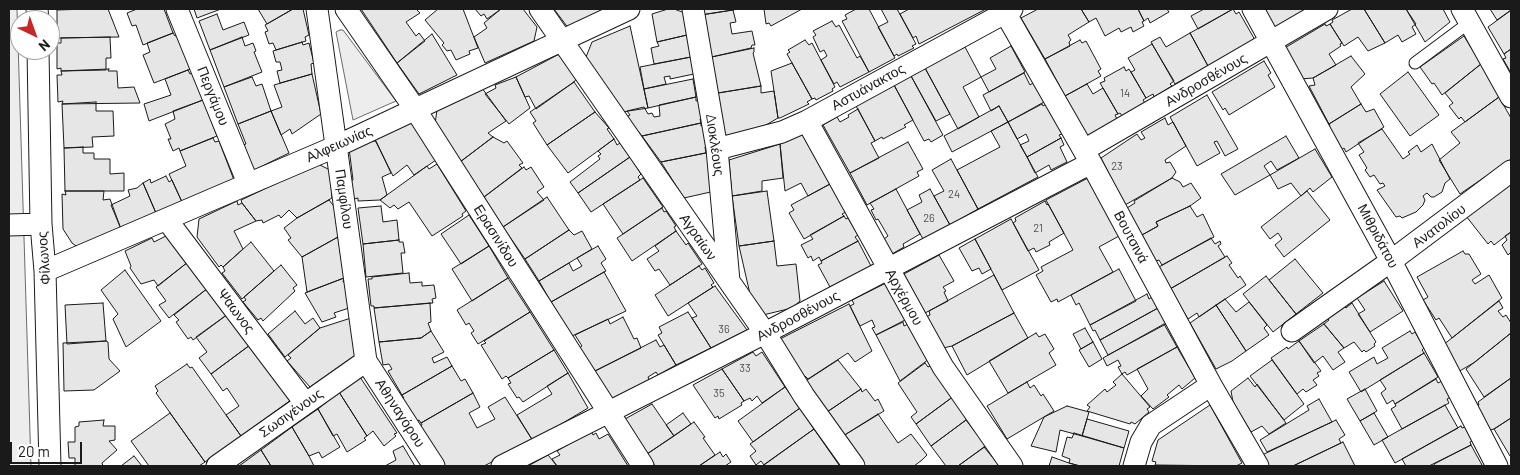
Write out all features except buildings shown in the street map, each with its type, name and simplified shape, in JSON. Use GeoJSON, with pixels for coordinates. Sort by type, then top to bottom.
{"type":"FeatureCollection","features":[{"type":"Feature","properties":{"kind":"street","name":"Περγάμου"},"geometry":{"type":"LineString","coordinates":[[177,9],[248,183]]}},
{"type":"Feature","properties":{"kind":"street","name":"Παμφίλου"},"geometry":{"type":"LineString","coordinates":[[317,9],[366,361]]}},
{"type":"Feature","properties":{"kind":"street","name":"Ερασινίδου"},"geometry":{"type":"LineString","coordinates":[[346,9],[415,109],[642,466]]}},
{"type":"Feature","properties":{"kind":"street","name":"Αγραίων"},"geometry":{"type":"LineString","coordinates":[[540,9],[765,333],[804,396],[854,466]]}},
{"type":"Feature","properties":{"kind":"street","name":"Αλφειωνίας"},"geometry":{"type":"LineString","coordinates":[[45,271],[337,146],[629,9]]}},
{"type":"Feature","properties":{"kind":"street","name":"Διοκλέους"},"geometry":{"type":"LineString","coordinates":[[693,9],[717,148],[729,283]]}},
{"type":"Feature","properties":{"kind":"street","name":"Μιθριδάτου"},"geometry":{"type":"LineString","coordinates":[[1253,9],[1391,261],[1497,466]]}},
{"type":"Feature","properties":{"kind":"street","name":"Ανδροσθένους"},"geometry":{"type":"LineString","coordinates":[[502,466],[765,333],[888,268],[1088,156],[1327,9]]}},
{"type":"Feature","properties":{"kind":"street","name":"Αστυάνακτος"},"geometry":{"type":"LineString","coordinates":[[717,148],[782,132],[807,121],[1006,10]]}},
{"type":"Feature","properties":{"kind":"street","name":"Βουτσινά"},"geometry":{"type":"LineString","coordinates":[[1006,10],[1088,156],[1211,385],[1258,466]]}},
{"type":"Feature","properties":{"kind":"street"},"geometry":{"type":"LineString","coordinates":[[1466,16],[1511,97]]}},
{"type":"Feature","properties":{"kind":"street","name":"Φίλωνος"},"geometry":{"type":"LineString","coordinates":[[38,60],[41,224],[45,271],[50,466]]}},
{"type":"Feature","properties":{"kind":"street","name":"Αρχέρμου"},"geometry":{"type":"LineString","coordinates":[[807,121],[943,367],[1012,466]]}},
{"type":"Feature","properties":{"kind":"street","name":"Ανατολίου"},"geometry":{"type":"LineString","coordinates":[[1292,330],[1391,261],[1511,171]]}},
{"type":"Feature","properties":{"kind":"street","name":"Ψαωνος"},"geometry":{"type":"LineString","coordinates":[[167,220],[305,403]]}},
{"type":"Feature","properties":{"kind":"street"},"geometry":{"type":"LineString","coordinates":[[9,225],[41,224]]}},
{"type":"Feature","properties":{"kind":"street","name":"Σωσιγένους"},"geometry":{"type":"LineString","coordinates":[[217,466],[366,361]]}},
{"type":"Feature","properties":{"kind":"street","name":"Αθηναγόρου"},"geometry":{"type":"LineString","coordinates":[[366,361],[434,466]]}},
{"type":"Feature","properties":{"kind":"street"},"geometry":{"type":"LineString","coordinates":[[1134,466],[1141,442],[1151,425],[1211,385]]}},
{"type":"Feature","properties":{"kind":"street"},"geometry":{"type":"LineString","coordinates":[[1507,466],[1511,464]]}},
{"type":"Feature","properties":{"kind":"lane"},"geometry":{"type":"LineString","coordinates":[[1415,63],[1466,16]]}},
{"type":"Feature","properties":{"kind":"shaded area"},"geometry":{"type":"Polygon","coordinates":[[[9,9],[17,9],[10,10],[10,60],[19,60],[31,466],[9,466],[9,9]]]}},
{"type":"Feature","properties":{"kind":"shaded area"},"geometry":{"type":"Polygon","coordinates":[[[343,30],[396,101],[353,120],[336,32],[343,30]]]}}]}
